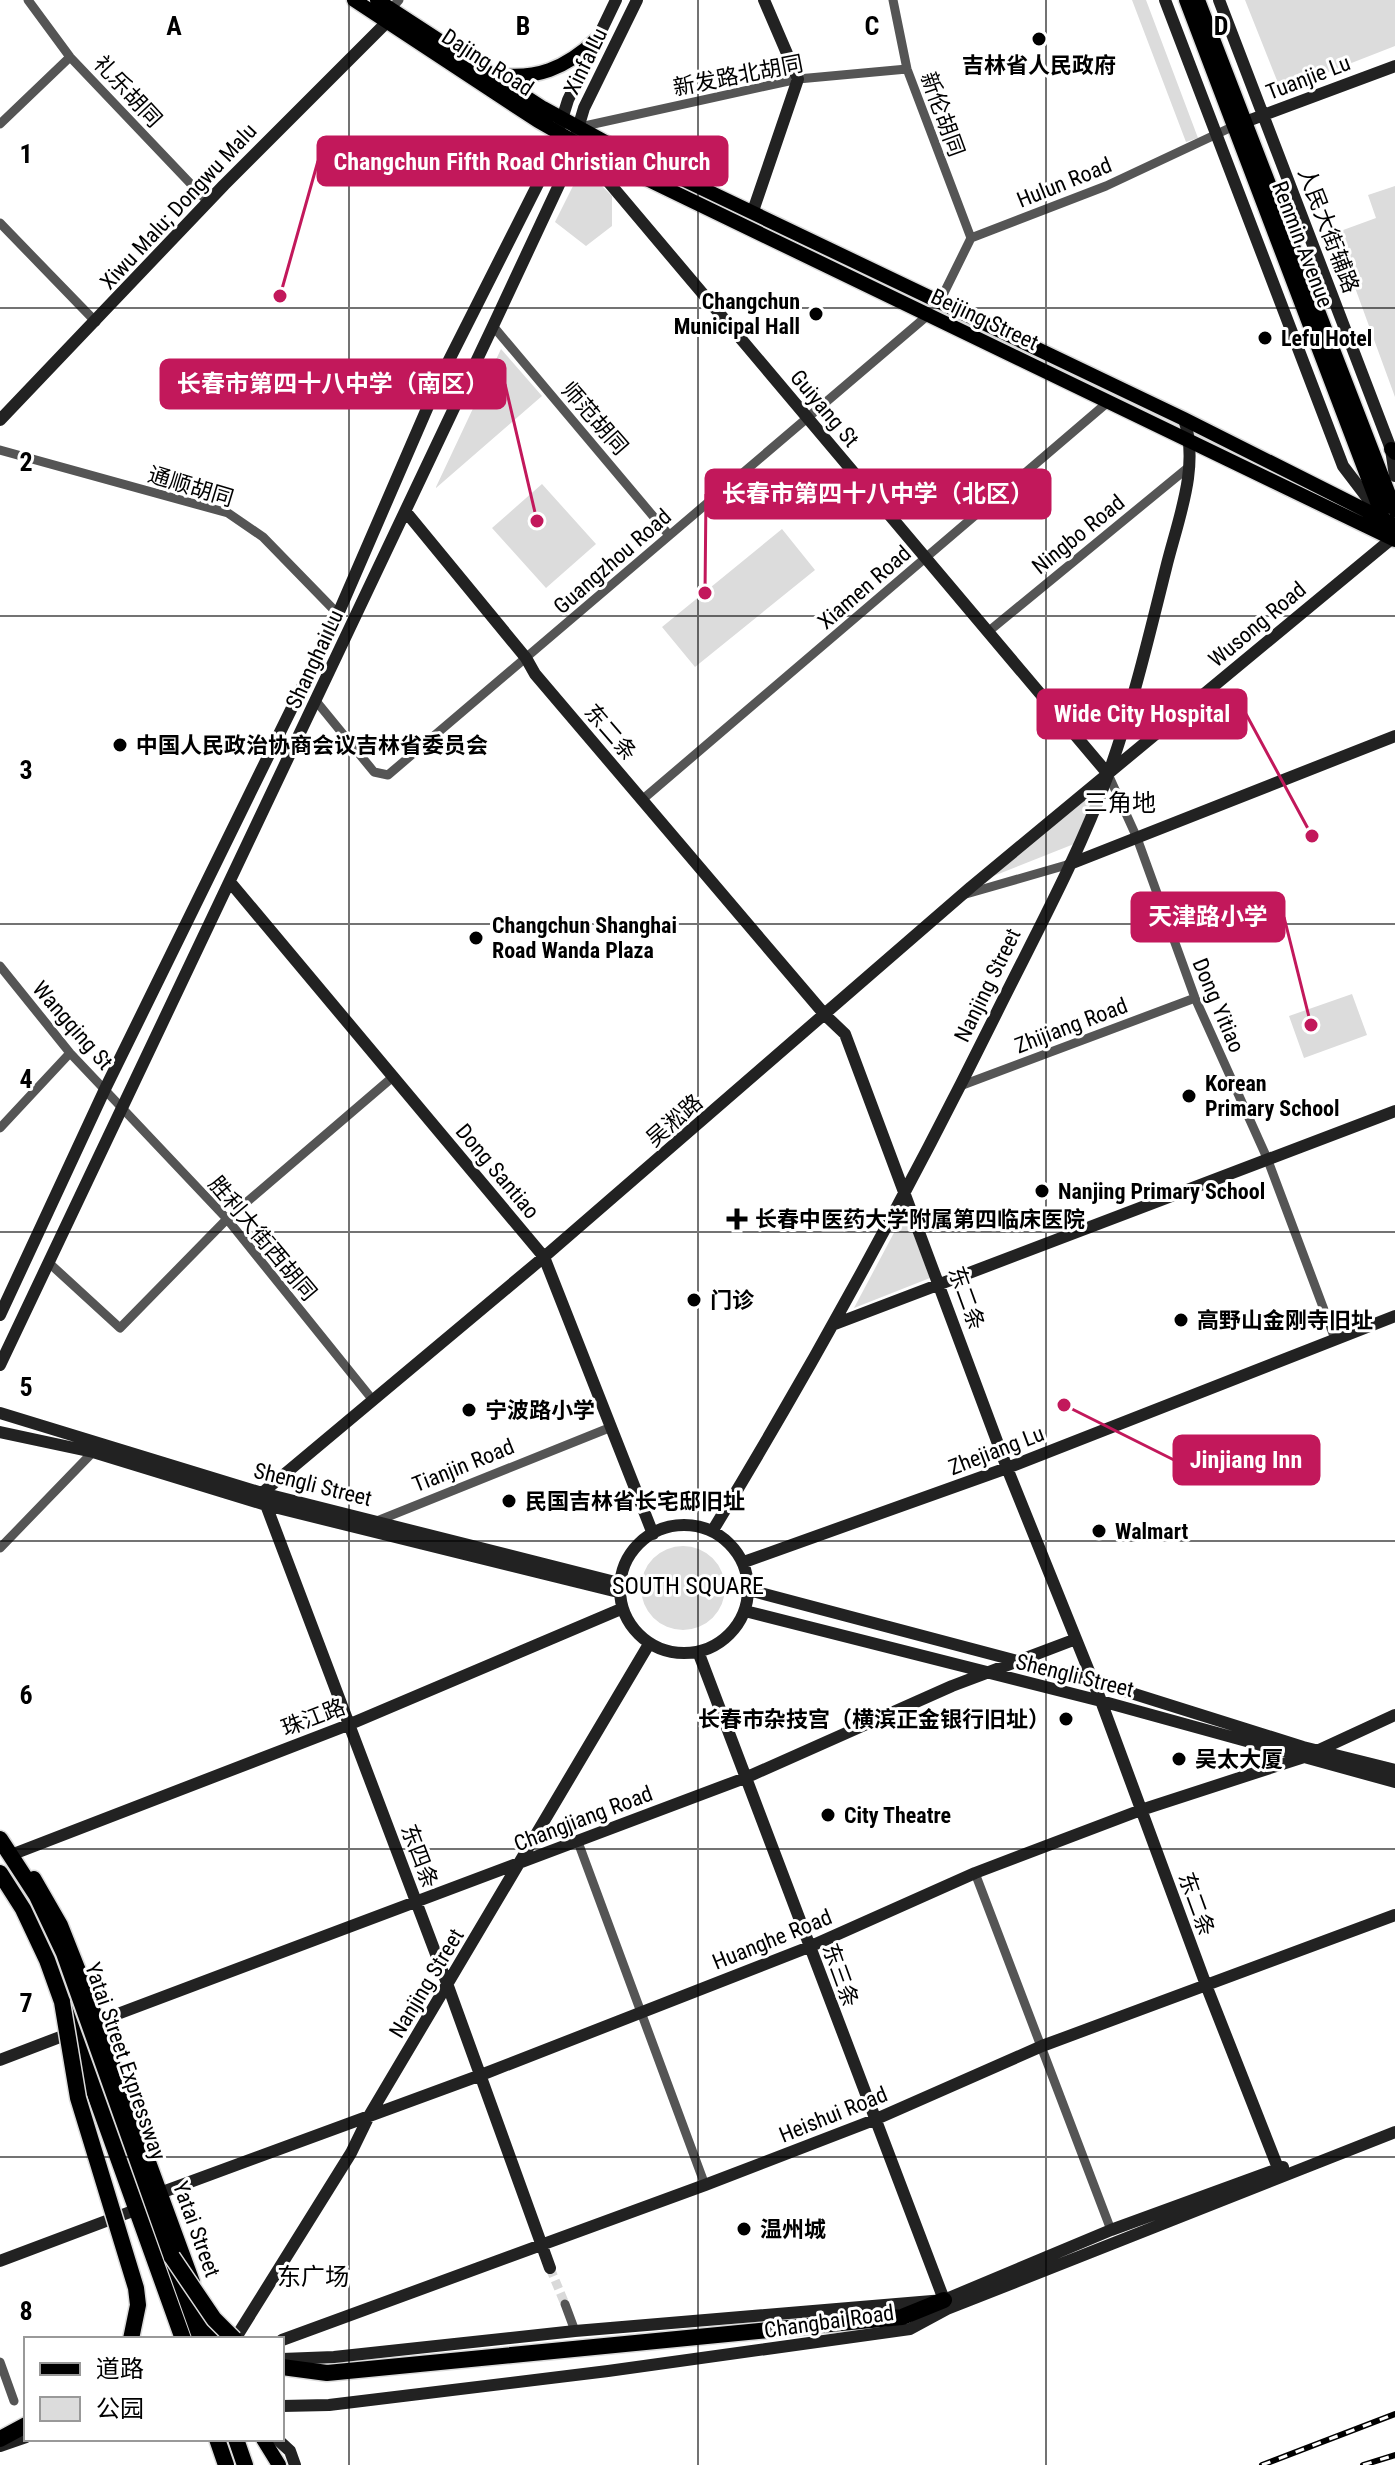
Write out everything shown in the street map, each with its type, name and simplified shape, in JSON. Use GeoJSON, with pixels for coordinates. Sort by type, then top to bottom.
{"type":"FeatureCollection","features":[{"type":"Feature","properties":{"kind":"highway","name":"Yatai Street Expressway"},"geometry":{"type":"LineString","coordinates":[[0,1839],[37,1896],[64,1953],[172,2257],[182,2311]]}},
{"type":"Feature","properties":{"kind":"highway","name":"Yatai Street Expressway"},"geometry":{"type":"LineString","coordinates":[[0,1873],[23,1909],[62,2002],[182,2311]]}},
{"type":"Feature","properties":{"kind":"highway"},"geometry":{"type":"LineString","coordinates":[[62,2002],[78,2098],[136,2288],[137,2314],[131,2337]]}},
{"type":"Feature","properties":{"kind":"highway"},"geometry":{"type":"LineString","coordinates":[[172,2257],[214,2319],[232,2337]]}},
{"type":"Feature","properties":{"kind":"highway"},"geometry":{"type":"LineString","coordinates":[[284,2367],[327,2373],[669,2342],[902,2317],[946,2304]]}},
{"type":"Feature","properties":{"kind":"highway"},"geometry":{"type":"LineString","coordinates":[[182,2311],[183,2337]]}},
{"type":"Feature","properties":{"kind":"highway"},"geometry":{"type":"LineString","coordinates":[[182,2311],[200,2337]]}},
{"type":"Feature","properties":{"kind":"highway"},"geometry":{"type":"LineString","coordinates":[[0,2439],[24,2429]]}},
{"type":"Feature","properties":{"kind":"highway"},"geometry":{"type":"LineString","coordinates":[[216,2441],[225,2465]]}},
{"type":"Feature","properties":{"kind":"highway"},"geometry":{"type":"LineString","coordinates":[[237,2441],[245,2465]]}},
{"type":"Feature","properties":{"kind":"main road","name":"Dajing Road"},"geometry":{"type":"LineString","coordinates":[[354,0],[392,10],[561,126]]}},
{"type":"Feature","properties":{"kind":"main road","name":"Dajing Road"},"geometry":{"type":"LineString","coordinates":[[377,0],[488,73],[561,126]]}},
{"type":"Feature","properties":{"kind":"main road","name":"Renmin Avenue"},"geometry":{"type":"LineString","coordinates":[[1186,0],[1240,124]]}},
{"type":"Feature","properties":{"kind":"main road","name":"Renmin Avenue"},"geometry":{"type":"LineString","coordinates":[[1198,0],[1240,124],[1393,531]]}},
{"type":"Feature","properties":{"kind":"main road"},"geometry":{"type":"LineString","coordinates":[[488,73],[520,77],[542,74],[572,60],[597,39]]}},
{"type":"Feature","properties":{"kind":"main road","name":"Beijing Street"},"geometry":{"type":"LineString","coordinates":[[561,126],[927,316],[1191,441],[1393,531]]}},
{"type":"Feature","properties":{"kind":"main road","name":"Beijing Street"},"geometry":{"type":"LineString","coordinates":[[576,134],[753,211],[1184,419],[1393,531]]}},
{"type":"Feature","properties":{"kind":"main road","name":"Yatai Street"},"geometry":{"type":"LineString","coordinates":[[0,1830],[47,1896],[61,1925],[213,2337]]}},
{"type":"Feature","properties":{"kind":"main road"},"geometry":{"type":"LineString","coordinates":[[0,1881],[29,1932],[175,2337]]}},
{"type":"Feature","properties":{"kind":"main road"},"geometry":{"type":"LineString","coordinates":[[264,2441],[279,2465]]}},
{"type":"Feature","properties":{"kind":"street","name":"礼乐胡同"},"geometry":{"type":"LineString","coordinates":[[28,0],[70,57],[208,202]]}},
{"type":"Feature","properties":{"kind":"street","name":"Xinfa Lu"},"geometry":{"type":"LineString","coordinates":[[561,126],[616,0]]}},
{"type":"Feature","properties":{"kind":"street","name":"Xinfa Lu"},"geometry":{"type":"LineString","coordinates":[[576,134],[637,0]]}},
{"type":"Feature","properties":{"kind":"street"},"geometry":{"type":"LineString","coordinates":[[753,211],[798,79],[764,0]]}},
{"type":"Feature","properties":{"kind":"street","name":"新伦胡同"},"geometry":{"type":"LineString","coordinates":[[893,0],[907,69],[971,238]]}},
{"type":"Feature","properties":{"kind":"street"},"geometry":{"type":"LineString","coordinates":[[1165,0],[1343,466],[1393,531]]}},
{"type":"Feature","properties":{"kind":"street","name":"人民大街辅路"},"geometry":{"type":"LineString","coordinates":[[1219,0],[1393,451],[1395,476]]}},
{"type":"Feature","properties":{"kind":"street","name":"Xiwu Malu; Dongwu Malu"},"geometry":{"type":"LineString","coordinates":[[0,420],[392,10]]}},
{"type":"Feature","properties":{"kind":"street"},"geometry":{"type":"LineString","coordinates":[[0,124],[70,57]]}},
{"type":"Feature","properties":{"kind":"street","name":"Tuanjie Lu"},"geometry":{"type":"LineString","coordinates":[[1240,124],[1395,66]]}},
{"type":"Feature","properties":{"kind":"street","name":"新发路北胡同"},"geometry":{"type":"LineString","coordinates":[[576,134],[798,79],[907,69]]}},
{"type":"Feature","properties":{"kind":"street","name":"Hulun Road"},"geometry":{"type":"LineString","coordinates":[[971,238],[1106,186],[1240,124]]}},
{"type":"Feature","properties":{"kind":"street","name":"Shanghai Lu"},"geometry":{"type":"LineString","coordinates":[[0,1315],[105,1089],[338,614],[442,374],[548,164],[561,126]]}},
{"type":"Feature","properties":{"kind":"street","name":"Shanghai Lu"},"geometry":{"type":"LineString","coordinates":[[0,1365],[406,512],[565,172],[576,134]]}},
{"type":"Feature","properties":{"kind":"street","name":"Guiyang St"},"geometry":{"type":"LineString","coordinates":[[576,134],[806,417],[1108,774]]}},
{"type":"Feature","properties":{"kind":"street"},"geometry":{"type":"LineString","coordinates":[[0,223],[96,322]]}},
{"type":"Feature","properties":{"kind":"street"},"geometry":{"type":"LineString","coordinates":[[939,303],[971,238]]}},
{"type":"Feature","properties":{"kind":"street","name":"Guangzhou Road"},"geometry":{"type":"LineString","coordinates":[[316,701],[374,772],[381,775],[393,772],[927,316]]}},
{"type":"Feature","properties":{"kind":"street","name":"师范胡同"},"geometry":{"type":"LineString","coordinates":[[493,326],[669,535]]}},
{"type":"Feature","properties":{"kind":"street","name":"Xiamen Road"},"geometry":{"type":"LineString","coordinates":[[643,799],[1108,402]]}},
{"type":"Feature","properties":{"kind":"street","name":"Nanjing Street"},"geometry":{"type":"LineString","coordinates":[[713,1530],[835,1324],[907,1194],[1070,864],[1108,774],[1155,610],[1191,466],[1191,441],[1184,419]]}},
{"type":"Feature","properties":{"kind":"street","name":"通顺胡同"},"geometry":{"type":"LineString","coordinates":[[0,450],[228,513],[263,537],[338,614]]}},
{"type":"Feature","properties":{"kind":"street","name":"Ningbo Road"},"geometry":{"type":"LineString","coordinates":[[989,631],[1191,466]]}},
{"type":"Feature","properties":{"kind":"street","name":"东二条"},"geometry":{"type":"LineString","coordinates":[[406,512],[526,658],[535,674],[825,1015],[845,1034],[941,1283],[1007,1468],[1101,1701],[1206,1985],[1278,2168]]}},
{"type":"Feature","properties":{"kind":"street","name":"Wusong Road"},"geometry":{"type":"LineString","coordinates":[[1108,774],[1393,531]]}},
{"type":"Feature","properties":{"kind":"street"},"geometry":{"type":"LineString","coordinates":[[962,896],[1070,864],[1395,736]]}},
{"type":"Feature","properties":{"kind":"street","name":"Dong Yitiao"},"geometry":{"type":"LineString","coordinates":[[1108,774],[1137,838],[1195,998],[1267,1158],[1335,1339]]}},
{"type":"Feature","properties":{"kind":"street","name":"吴淞路"},"geometry":{"type":"LineString","coordinates":[[264,1499],[372,1399],[544,1257],[1108,774]]}},
{"type":"Feature","properties":{"kind":"street","name":"Dong Santiao"},"geometry":{"type":"LineString","coordinates":[[230,882],[544,1257],[653,1534]]}},
{"type":"Feature","properties":{"kind":"street","name":"Wangqing St"},"geometry":{"type":"LineString","coordinates":[[0,966],[70,1053],[122,1106]]}},
{"type":"Feature","properties":{"kind":"street","name":"Zhijiang Road"},"geometry":{"type":"LineString","coordinates":[[960,1086],[1195,998]]}},
{"type":"Feature","properties":{"kind":"street"},"geometry":{"type":"LineString","coordinates":[[0,1128],[70,1053]]}},
{"type":"Feature","properties":{"kind":"street"},"geometry":{"type":"LineString","coordinates":[[48,1262],[120,1328],[227,1219],[394,1076]]}},
{"type":"Feature","properties":{"kind":"street","name":"胜利大街西胡同"},"geometry":{"type":"LineString","coordinates":[[122,1106],[227,1219],[372,1399]]}},
{"type":"Feature","properties":{"kind":"street"},"geometry":{"type":"LineString","coordinates":[[835,1324],[1395,1111]]}},
{"type":"Feature","properties":{"kind":"street","name":"Zhejiang Lu"},"geometry":{"type":"LineString","coordinates":[[744,1562],[1007,1468],[1395,1316]]}},
{"type":"Feature","properties":{"kind":"street","name":"Shengli Street"},"geometry":{"type":"LineString","coordinates":[[0,1413],[264,1499],[377,1521],[619,1587]]}},
{"type":"Feature","properties":{"kind":"street","name":"Tianjin Road"},"geometry":{"type":"LineString","coordinates":[[377,1521],[609,1428]]}},
{"type":"Feature","properties":{"kind":"street","name":"Shengli Street"},"geometry":{"type":"LineString","coordinates":[[0,1432],[93,1452],[264,1499],[619,1587]]}},
{"type":"Feature","properties":{"kind":"street"},"geometry":{"type":"LineString","coordinates":[[0,1548],[93,1452]]}},
{"type":"Feature","properties":{"kind":"street","name":"东四条"},"geometry":{"type":"LineString","coordinates":[[264,1499],[448,1986],[550,2268]]}},
{"type":"Feature","properties":{"kind":"street"},"geometry":{"type":"LineString","coordinates":[[688,1523],[713,1530],[730,1542],[744,1562],[749,1590],[745,1611],[726,1638],[699,1654],[669,1652],[649,1644],[628,1623],[621,1609],[619,1587],[637,1542],[688,1523]]}},
{"type":"Feature","properties":{"kind":"street","name":"Shengli Street"},"geometry":{"type":"LineString","coordinates":[[749,1590],[1093,1681],[1395,1782]]}},
{"type":"Feature","properties":{"kind":"street","name":"珠江路"},"geometry":{"type":"LineString","coordinates":[[16,1853],[348,1725],[621,1609]]}},
{"type":"Feature","properties":{"kind":"street","name":"Shengli Street"},"geometry":{"type":"LineString","coordinates":[[745,1611],[1309,1753],[1395,1770]]}},
{"type":"Feature","properties":{"kind":"street","name":"Changjiang Road"},"geometry":{"type":"LineString","coordinates":[[99,2021],[745,1778],[985,1673],[1076,1639]]}},
{"type":"Feature","properties":{"kind":"street","name":"Nanjing Street"},"geometry":{"type":"LineString","coordinates":[[235,2337],[351,2153],[369,2116],[649,1644]]}},
{"type":"Feature","properties":{"kind":"street","name":"东三条"},"geometry":{"type":"LineString","coordinates":[[699,1654],[946,2304]]}},
{"type":"Feature","properties":{"kind":"street","name":"Huanghe Road"},"geometry":{"type":"LineString","coordinates":[[160,2193],[481,2075],[809,1947],[975,1873],[1141,1810],[1309,1753],[1395,1715]]}},
{"type":"Feature","properties":{"kind":"street"},"geometry":{"type":"LineString","coordinates":[[578,1842],[705,2185]]}},
{"type":"Feature","properties":{"kind":"street"},"geometry":{"type":"LineString","coordinates":[[975,1873],[1111,2230]]}},
{"type":"Feature","properties":{"kind":"street","name":"Heishui Road"},"geometry":{"type":"LineString","coordinates":[[284,2339],[705,2185],[874,2120],[1042,2046],[1395,1915]]}},
{"type":"Feature","properties":{"kind":"street"},"geometry":{"type":"LineString","coordinates":[[0,2060],[68,2034]]}},
{"type":"Feature","properties":{"kind":"street","name":"Changbai Road"},"geometry":{"type":"LineString","coordinates":[[284,2406],[345,2403],[910,2329],[946,2304],[1111,2230],[1278,2168],[1395,2129]]}},
{"type":"Feature","properties":{"kind":"street","name":"Changbai Road"},"geometry":{"type":"LineString","coordinates":[[284,2359],[334,2357],[575,2331],[946,2304],[1395,2129]]}},
{"type":"Feature","properties":{"kind":"street"},"geometry":{"type":"LineString","coordinates":[[0,2261],[130,2212]]}},
{"type":"Feature","properties":{"kind":"street"},"geometry":{"type":"LineString","coordinates":[[565,2304],[575,2331]]}},
{"type":"Feature","properties":{"kind":"street"},"geometry":{"type":"LineString","coordinates":[[0,2362],[14,2401]]}},
{"type":"Feature","properties":{"kind":"street"},"geometry":{"type":"LineString","coordinates":[[0,2446],[24,2430]]}},
{"type":"Feature","properties":{"kind":"street"},"geometry":{"type":"LineString","coordinates":[[279,2441],[290,2451],[295,2465]]}},
{"type":"Feature","properties":{"kind":"green space"},"geometry":{"type":"Polygon","coordinates":[[[1132,0],[1146,0],[1198,138],[1186,142],[1132,0]]]}},
{"type":"Feature","properties":{"kind":"green space"},"geometry":{"type":"Polygon","coordinates":[[[1245,0],[1395,0],[1395,46],[1290,87],[1278,83],[1245,0]]]}},
{"type":"Feature","properties":{"kind":"green space"},"geometry":{"type":"Polygon","coordinates":[[[579,174],[598,182],[612,196],[612,226],[586,246],[555,222],[579,174]]]}},
{"type":"Feature","properties":{"kind":"green space"},"geometry":{"type":"Polygon","coordinates":[[[1395,186],[1395,397],[1335,233],[1376,218],[1368,195],[1395,186]]]}},
{"type":"Feature","properties":{"kind":"green space"},"geometry":{"type":"Polygon","coordinates":[[[501,349],[542,396],[436,488],[436,487],[501,349]]]}},
{"type":"Feature","properties":{"kind":"green space"},"geometry":{"type":"Polygon","coordinates":[[[542,484],[596,544],[546,588],[492,528],[542,484]]]}},
{"type":"Feature","properties":{"kind":"green space"},"geometry":{"type":"Polygon","coordinates":[[[782,529],[815,570],[695,667],[662,627],[782,529]]]}},
{"type":"Feature","properties":{"kind":"green space"},"geometry":{"type":"Polygon","coordinates":[[[1104,779],[1074,844],[991,877],[1104,779]]]}},
{"type":"Feature","properties":{"kind":"green space"},"geometry":{"type":"Polygon","coordinates":[[[1352,994],[1367,1035],[1304,1058],[1289,1016],[1352,994]]]}},
{"type":"Feature","properties":{"kind":"green space"},"geometry":{"type":"Polygon","coordinates":[[[905,1212],[930,1278],[854,1308],[905,1212]]]}},
{"type":"Feature","properties":{"kind":"green space"},"geometry":{"type":"Polygon","coordinates":[[[683,1546],[699,1549],[713,1558],[722,1572],[725,1588],[722,1604],[713,1618],[699,1627],[683,1630],[667,1627],[653,1618],[644,1604],[641,1588],[644,1572],[653,1558],[667,1549],[683,1546]]]}},
{"type":"Feature","properties":{"kind":"tunnel"},"geometry":{"type":"LineString","coordinates":[[550,2268],[565,2304]]}},
{"type":"Feature","properties":{"kind":"railway"},"geometry":{"type":"LineString","coordinates":[[1262,2465],[1395,2414]]}},
{"type":"Feature","properties":{"kind":"railway"},"geometry":{"type":"LineString","coordinates":[[1363,2465],[1395,2455]]}},
{"type":"Feature","properties":{"kind":"place","name":"吉林省人民政府"},"geometry":{"type":"Point","coordinates":[1039,39]}},
{"type":"Feature","properties":{"kind":"place","name":"Changchun Fifth Road Christian Church"},"geometry":{"type":"Point","coordinates":[280,296]}},
{"type":"Feature","properties":{"kind":"place","name":"Changchun Municipal Hall"},"geometry":{"type":"Point","coordinates":[816,314]}},
{"type":"Feature","properties":{"kind":"place","name":"Lefu Hotel"},"geometry":{"type":"Point","coordinates":[1265,338]}},
{"type":"Feature","properties":{"kind":"place","name":"长春市第四十八中学（南区）"},"geometry":{"type":"Point","coordinates":[537,521]}},
{"type":"Feature","properties":{"kind":"place","name":"长春市第四十八中学（北区）"},"geometry":{"type":"Point","coordinates":[705,593]}},
{"type":"Feature","properties":{"kind":"place","name":"中国人民政治协商会议吉林省委员会"},"geometry":{"type":"Point","coordinates":[120,745]}},
{"type":"Feature","properties":{"kind":"place","name":"Wide City Hospital"},"geometry":{"type":"Point","coordinates":[1312,836]}},
{"type":"Feature","properties":{"kind":"place","name":"Changchun Shanghai Road Wanda Plaza"},"geometry":{"type":"Point","coordinates":[476,938]}},
{"type":"Feature","properties":{"kind":"place","name":"天津路小学"},"geometry":{"type":"Point","coordinates":[1311,1025]}},
{"type":"Feature","properties":{"kind":"place","name":"Korean Primary School"},"geometry":{"type":"Point","coordinates":[1189,1096]}},
{"type":"Feature","properties":{"kind":"place","name":"Nanjing Primary School"},"geometry":{"type":"Point","coordinates":[1042,1191]}},
{"type":"Feature","properties":{"kind":"place","name":"长春中医药大学附属第四临床医院"},"geometry":{"type":"Point","coordinates":[737,1219]}},
{"type":"Feature","properties":{"kind":"place","name":"门诊"},"geometry":{"type":"Point","coordinates":[694,1300]}},
{"type":"Feature","properties":{"kind":"place","name":"高野山金刚寺旧址"},"geometry":{"type":"Point","coordinates":[1181,1320]}},
{"type":"Feature","properties":{"kind":"place","name":"Jinjiang Inn"},"geometry":{"type":"Point","coordinates":[1064,1405]}},
{"type":"Feature","properties":{"kind":"place","name":"宁波路小学"},"geometry":{"type":"Point","coordinates":[469,1410]}},
{"type":"Feature","properties":{"kind":"place","name":"民国吉林省长宅邸旧址"},"geometry":{"type":"Point","coordinates":[509,1501]}},
{"type":"Feature","properties":{"kind":"place","name":"Walmart"},"geometry":{"type":"Point","coordinates":[1099,1531]}},
{"type":"Feature","properties":{"kind":"place","name":"长春市杂技宫（横滨正金银行旧址）"},"geometry":{"type":"Point","coordinates":[1066,1719]}},
{"type":"Feature","properties":{"kind":"place","name":"吴太大厦"},"geometry":{"type":"Point","coordinates":[1179,1759]}},
{"type":"Feature","properties":{"kind":"place","name":"City Theatre"},"geometry":{"type":"Point","coordinates":[828,1815]}},
{"type":"Feature","properties":{"kind":"place","name":"温州城"},"geometry":{"type":"Point","coordinates":[744,2229]}},
{"type":"Feature","properties":{"kind":"district","name":"三角地"},"geometry":{"type":"Point","coordinates":[1120,803]}},
{"type":"Feature","properties":{"kind":"district","name":"SOUTH SQUARE"},"geometry":{"type":"Point","coordinates":[688,1586]}},
{"type":"Feature","properties":{"kind":"district","name":"东广场"},"geometry":{"type":"Point","coordinates":[313,2277]}}]}
